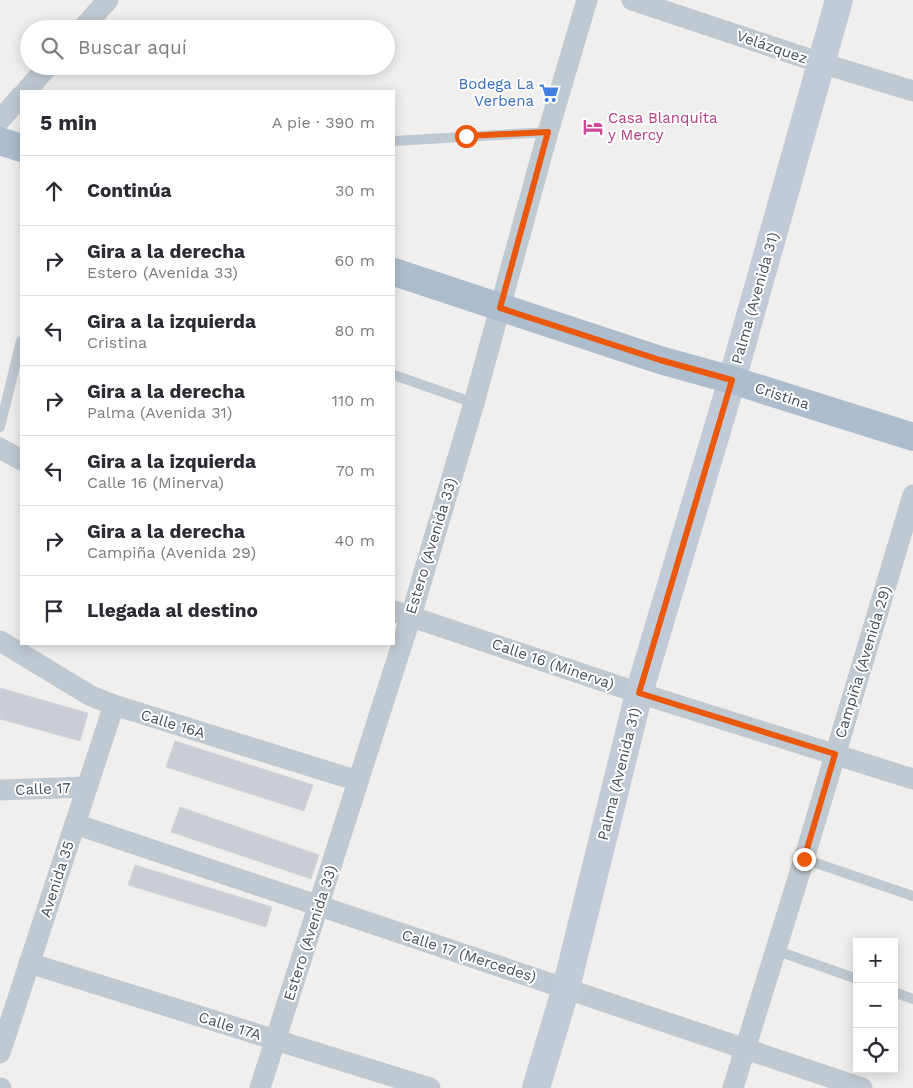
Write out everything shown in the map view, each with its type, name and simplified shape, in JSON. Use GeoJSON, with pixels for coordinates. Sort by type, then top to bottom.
{"type":"FeatureCollection","features":[{"type":"Feature","properties":{"kind":"main road"},"geometry":{"type":"LineString","coordinates":[[0,141],[20,148]]}},
{"type":"Feature","properties":{"kind":"main road","name":"Cristina"},"geometry":{"type":"LineString","coordinates":[[395,272],[660,360],[732,380],[913,437]]}},
{"type":"Feature","properties":{"kind":"street"},"geometry":{"type":"LineString","coordinates":[[90,20],[108,0]]}},
{"type":"Feature","properties":{"kind":"street","name":"Estero (Avenida 33)"},"geometry":{"type":"LineString","coordinates":[[395,640],[402,613],[474,403],[548,132],[587,0]]}},
{"type":"Feature","properties":{"kind":"street","name":"Velázquez"},"geometry":{"type":"LineString","coordinates":[[632,0],[821,63],[913,91]]}},
{"type":"Feature","properties":{"kind":"street","name":"Palma (Avenida 31)"},"geometry":{"type":"LineString","coordinates":[[536,1088],[566,988],[639,693],[732,380],[839,0]]}},
{"type":"Feature","properties":{"kind":"street"},"geometry":{"type":"LineString","coordinates":[[27,90],[40,75]]}},
{"type":"Feature","properties":{"kind":"street"},"geometry":{"type":"LineString","coordinates":[[0,120],[20,97]]}},
{"type":"Feature","properties":{"kind":"street"},"geometry":{"type":"LineString","coordinates":[[0,448],[20,459]]}},
{"type":"Feature","properties":{"kind":"street","name":"Campiña (Avenida 29)"},"geometry":{"type":"LineString","coordinates":[[733,1088],[913,495]]}},
{"type":"Feature","properties":{"kind":"street","name":"Calle 16 (Minerva)"},"geometry":{"type":"LineString","coordinates":[[402,613],[639,693],[913,779]]}},
{"type":"Feature","properties":{"kind":"street","name":"Calle 16A"},"geometry":{"type":"LineString","coordinates":[[1,643],[91,696],[114,705],[358,781]]}},
{"type":"Feature","properties":{"kind":"street","name":"Estero (Avenida 33)"},"geometry":{"type":"LineString","coordinates":[[260,1088],[358,781],[394,645]]}},
{"type":"Feature","properties":{"kind":"street","name":"Avenida 35"},"geometry":{"type":"LineString","coordinates":[[0,1053],[114,705]]}},
{"type":"Feature","properties":{"kind":"street","name":"Calle 17"},"geometry":{"type":"LineString","coordinates":[[0,790],[87,787]]}},
{"type":"Feature","properties":{"kind":"street","name":"Calle 17 (Mercedes)"},"geometry":{"type":"LineString","coordinates":[[75,824],[862,1088]]}},
{"type":"Feature","properties":{"kind":"street","name":"Calle 17A"},"geometry":{"type":"LineString","coordinates":[[29,963],[430,1088]]}},
{"type":"Feature","properties":{"kind":"lane"},"geometry":{"type":"LineString","coordinates":[[395,141],[548,132]]}},
{"type":"Feature","properties":{"kind":"lane"},"geometry":{"type":"LineString","coordinates":[[0,426],[20,344]]}},
{"type":"Feature","properties":{"kind":"lane"},"geometry":{"type":"LineString","coordinates":[[395,375],[474,403]]}},
{"type":"Feature","properties":{"kind":"lane"},"geometry":{"type":"LineString","coordinates":[[804,859],[913,896]]}},
{"type":"Feature","properties":{"kind":"lane"},"geometry":{"type":"LineString","coordinates":[[775,950],[853,978]]}},
{"type":"Feature","properties":{"kind":"lane"},"geometry":{"type":"LineString","coordinates":[[898,993],[913,999]]}},
{"type":"Feature","properties":{"kind":"building"},"geometry":{"type":"Polygon","coordinates":[[[0,688],[88,713],[80,741],[0,719],[0,688]]]}},
{"type":"Feature","properties":{"kind":"building"},"geometry":{"type":"Polygon","coordinates":[[[175,741],[313,785],[304,811],[166,767],[175,741]]]}},
{"type":"Feature","properties":{"kind":"building"},"geometry":{"type":"Polygon","coordinates":[[[180,807],[319,855],[311,879],[171,832],[180,807]]]}},
{"type":"Feature","properties":{"kind":"building"},"geometry":{"type":"Polygon","coordinates":[[[135,865],[272,907],[266,927],[128,885],[135,865]]]}},
{"type":"Feature","properties":{"kind":"place","name":"Bodega La Verbena"},"geometry":{"type":"Point","coordinates":[549,93]}},
{"type":"Feature","properties":{"kind":"place","name":"Casa Blanquita y Mercy"},"geometry":{"type":"Point","coordinates":[593,127]}},
{"type":"Feature","properties":{"kind":"route"},"geometry":{"type":"LineString","coordinates":[[466,136],[548,132],[500,308],[660,360],[732,380],[639,693],[835,754],[804,859]]}}]}
